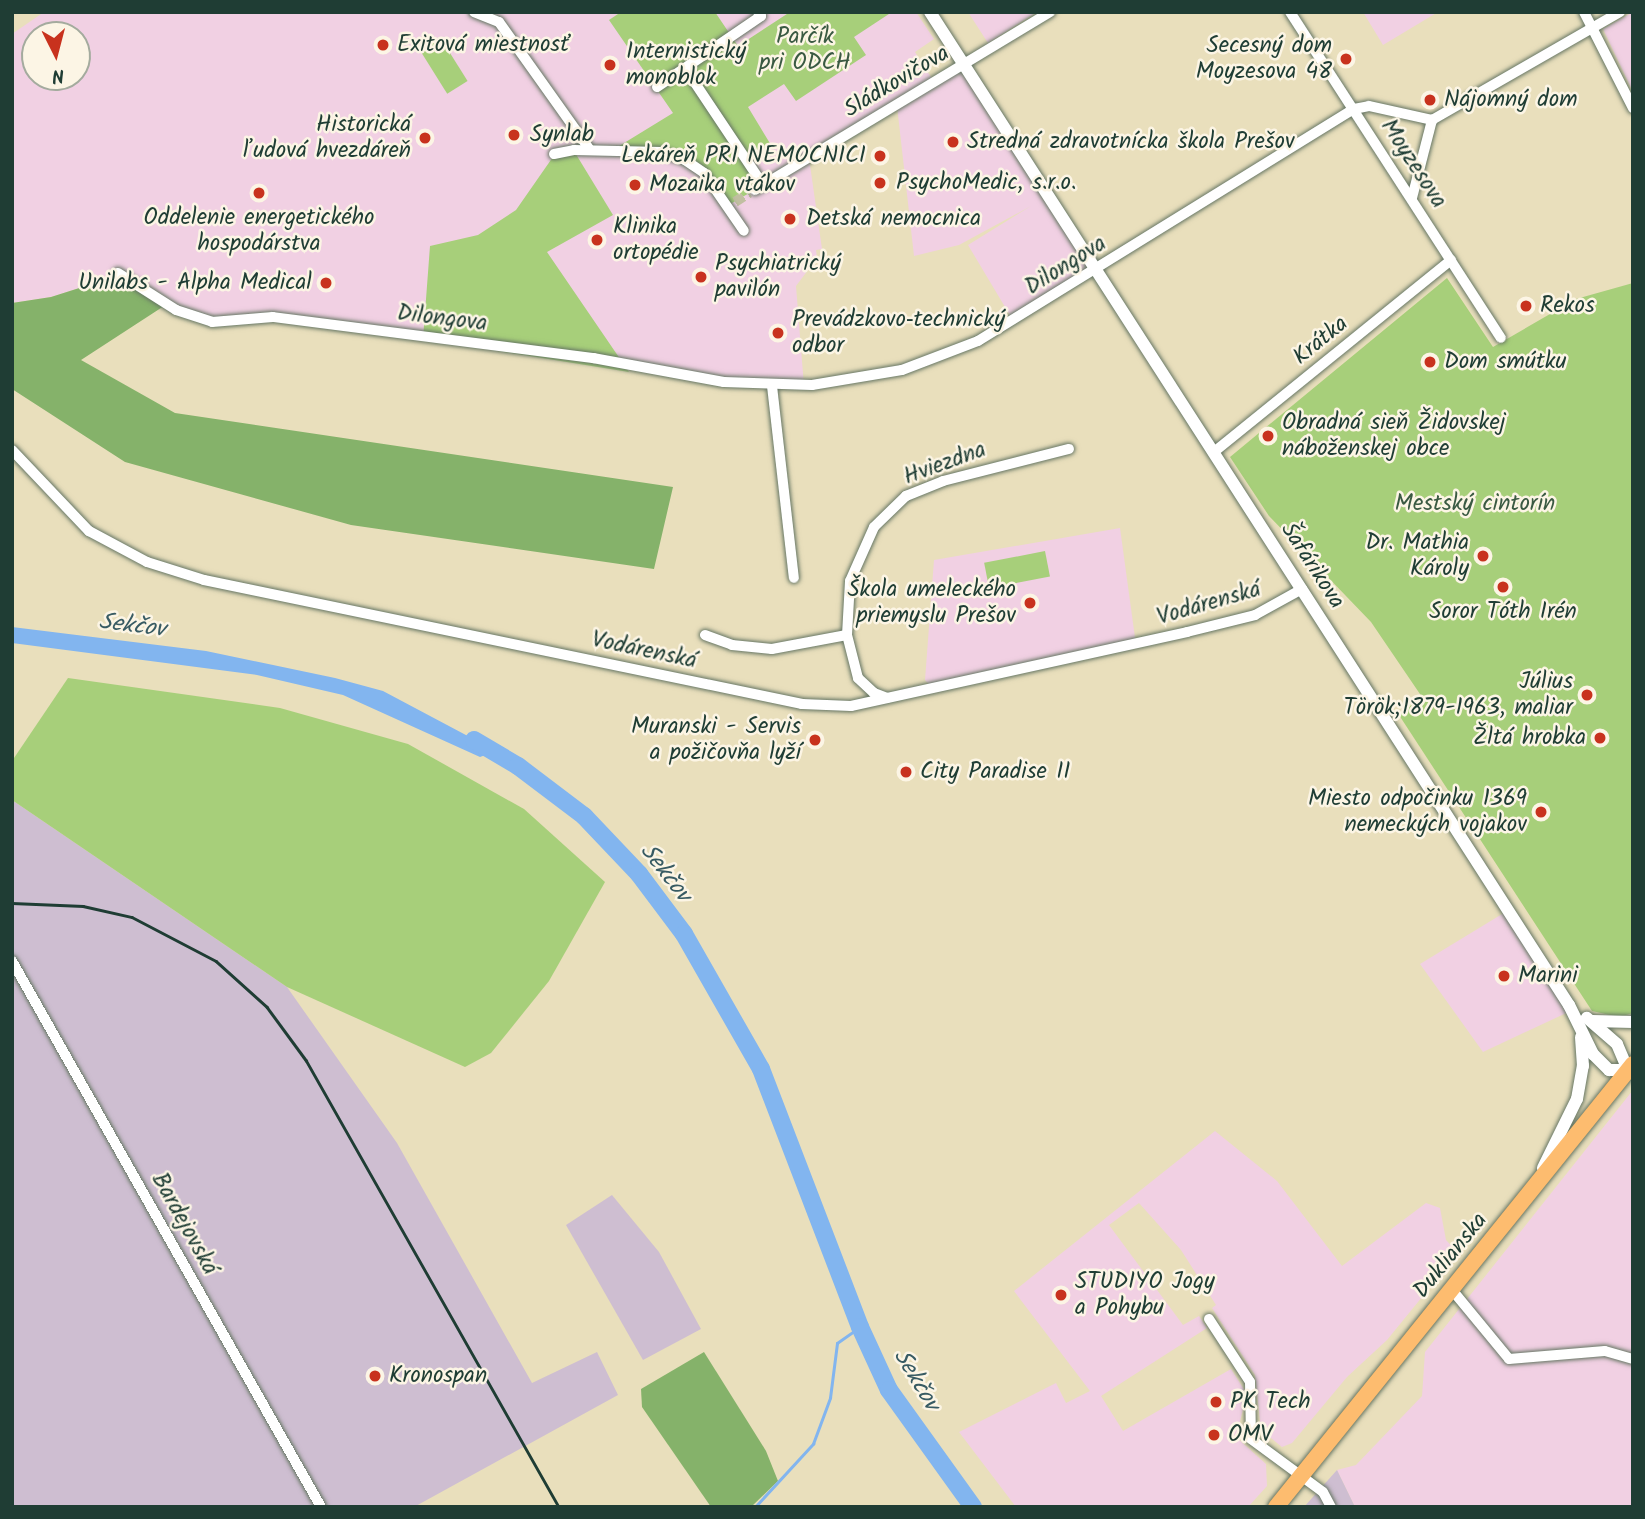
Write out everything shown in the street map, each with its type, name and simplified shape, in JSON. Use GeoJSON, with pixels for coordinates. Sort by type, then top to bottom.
{"type":"FeatureCollection","features":[{"type":"Feature","properties":{"kind":"main road","name":"Duklianska"},"geometry":{"type":"LineString","coordinates":[[1276,1507],[1453,1292],[1630,1067]]}},
{"type":"Feature","properties":{"kind":"street"},"geometry":{"type":"LineString","coordinates":[[474,12],[499,22],[590,150]]}},
{"type":"Feature","properties":{"kind":"street"},"geometry":{"type":"LineString","coordinates":[[657,87],[761,16],[758,12]]}},
{"type":"Feature","properties":{"kind":"street","name":"Šafárikova"},"geometry":{"type":"LineString","coordinates":[[930,12],[1098,268],[1569,1005],[1581,1033],[1600,1063],[1609,1070],[1630,1067]]}},
{"type":"Feature","properties":{"kind":"street","name":"Sládkovičova"},"geometry":{"type":"LineString","coordinates":[[685,68],[759,187],[1050,12]]}},
{"type":"Feature","properties":{"kind":"street","name":"Moyzesova"},"geometry":{"type":"LineString","coordinates":[[1290,12],[1501,338]]}},
{"type":"Feature","properties":{"kind":"street"},"geometry":{"type":"LineString","coordinates":[[1584,12],[1633,108]]}},
{"type":"Feature","properties":{"kind":"street"},"geometry":{"type":"LineString","coordinates":[[1354,109],[1369,106],[1432,120],[1620,12]]}},
{"type":"Feature","properties":{"kind":"street","name":"Dilongova"},"geometry":{"type":"LineString","coordinates":[[118,273],[176,310],[212,322],[273,317],[579,356],[772,386],[867,378],[936,359],[997,331],[1354,109]]}},
{"type":"Feature","properties":{"kind":"street"},"geometry":{"type":"LineString","coordinates":[[1412,198],[1432,120]]}},
{"type":"Feature","properties":{"kind":"street"},"geometry":{"type":"LineString","coordinates":[[554,154],[590,150],[661,152],[685,160],[704,173],[731,204],[744,230]]}},
{"type":"Feature","properties":{"kind":"street","name":"Krátka"},"geometry":{"type":"LineString","coordinates":[[1214,452],[1451,260]]}},
{"type":"Feature","properties":{"kind":"street"},"geometry":{"type":"LineString","coordinates":[[772,386],[794,579]]}},
{"type":"Feature","properties":{"kind":"street","name":"Hviezdna"},"geometry":{"type":"LineString","coordinates":[[887,698],[874,693],[858,678],[847,635],[850,581],[857,560],[888,511],[906,496],[943,481],[1069,449]]}},
{"type":"Feature","properties":{"kind":"street","name":"Vodárenská"},"geometry":{"type":"LineString","coordinates":[[12,450],[89,531],[147,562],[204,580],[802,704],[851,706],[1255,615],[1301,589]]}},
{"type":"Feature","properties":{"kind":"street"},"geometry":{"type":"LineString","coordinates":[[705,635],[732,645],[772,649],[847,635]]}},
{"type":"Feature","properties":{"kind":"street","name":"Bardejovská"},"geometry":{"type":"LineString","coordinates":[[12,961],[321,1507]]}},
{"type":"Feature","properties":{"kind":"street"},"geometry":{"type":"LineString","coordinates":[[1569,1005],[1617,1044],[1630,1067]]}},
{"type":"Feature","properties":{"kind":"street"},"geometry":{"type":"LineString","coordinates":[[1587,1018],[1600,1024],[1633,1022]]}},
{"type":"Feature","properties":{"kind":"street"},"geometry":{"type":"LineString","coordinates":[[1531,1192],[1577,1099],[1583,1066],[1581,1033]]}},
{"type":"Feature","properties":{"kind":"street"},"geometry":{"type":"LineString","coordinates":[[1453,1292],[1509,1359],[1605,1352],[1633,1359]]}},
{"type":"Feature","properties":{"kind":"street"},"geometry":{"type":"LineString","coordinates":[[1209,1319],[1250,1382],[1251,1438],[1323,1492],[1331,1507]]}},
{"type":"Feature","properties":{"kind":"shaded area"},"geometry":{"type":"Polygon","coordinates":[[[44,12],[916,12],[934,39],[915,52],[926,70],[935,82],[960,70],[1089,270],[1011,317],[968,245],[1031,206],[959,245],[914,256],[897,106],[809,158],[822,249],[816,250],[817,258],[796,286],[804,386],[772,386],[273,317],[197,319],[117,276],[51,297],[12,303],[12,34],[21,28],[21,91],[91,91],[91,21],[31,21],[44,12]]]}},
{"type":"Feature","properties":{"kind":"shaded area"},"geometry":{"type":"Polygon","coordinates":[[[968,12],[1037,12],[988,43],[968,12]]]}},
{"type":"Feature","properties":{"kind":"shaded area"},"geometry":{"type":"Polygon","coordinates":[[[1363,12],[1438,12],[1383,45],[1363,12]]]}},
{"type":"Feature","properties":{"kind":"shaded area"},"geometry":{"type":"Polygon","coordinates":[[[1633,12],[1633,92],[1603,29],[1633,12]]]}},
{"type":"Feature","properties":{"kind":"shaded area","name":"Škola umeleckého priemyslu Prešov"},"geometry":{"type":"Polygon","coordinates":[[[1120,528],[1136,645],[936,692],[925,680],[934,560],[1120,528]]]}},
{"type":"Feature","properties":{"kind":"shaded area"},"geometry":{"type":"Polygon","coordinates":[[[12,800],[287,987],[397,1143],[532,1383],[597,1352],[618,1395],[414,1507],[12,1507],[12,800]]]}},
{"type":"Feature","properties":{"kind":"shaded area"},"geometry":{"type":"Polygon","coordinates":[[[1512,908],[1577,1008],[1483,1052],[1420,964],[1512,908]]]}},
{"type":"Feature","properties":{"kind":"shaded area"},"geometry":{"type":"Polygon","coordinates":[[[1633,1090],[1633,1507],[1355,1507],[1337,1470],[1356,1465],[1422,1396],[1425,1352],[1633,1090]]]}},
{"type":"Feature","properties":{"kind":"shaded area"},"geometry":{"type":"Polygon","coordinates":[[[1215,1131],[1277,1181],[1342,1266],[1426,1203],[1440,1208],[1446,1240],[1458,1253],[1387,1340],[1347,1377],[1292,1443],[1282,1447],[1261,1430],[1255,1375],[1212,1308],[1216,1305],[1181,1250],[1139,1203],[1109,1225],[1183,1325],[1199,1316],[1207,1328],[1101,1396],[1123,1431],[1231,1369],[1247,1394],[1236,1437],[1266,1464],[1267,1486],[1248,1507],[1016,1507],[959,1432],[1056,1383],[1066,1403],[1090,1391],[1014,1291],[1215,1131]]]}},
{"type":"Feature","properties":{"kind":"shaded area"},"geometry":{"type":"Polygon","coordinates":[[[612,1195],[659,1252],[701,1329],[643,1360],[566,1225],[612,1195]]]}},
{"type":"Feature","properties":{"kind":"shaded area"},"geometry":{"type":"Polygon","coordinates":[[[1337,1470],[1355,1507],[1304,1507],[1337,1470]]]}},
{"type":"Feature","properties":{"kind":"green space","name":"Parčík pri ODCH"},"geometry":{"type":"Polygon","coordinates":[[[621,12],[715,12],[738,46],[790,12],[892,12],[854,37],[866,55],[796,101],[784,84],[748,107],[771,145],[746,157],[763,185],[727,206],[687,160],[611,151],[673,113],[609,20],[621,12]]]}},
{"type":"Feature","properties":{"kind":"green space"},"geometry":{"type":"Polygon","coordinates":[[[440,37],[468,81],[447,94],[420,50],[440,37]]]}},
{"type":"Feature","properties":{"kind":"green space"},"geometry":{"type":"Polygon","coordinates":[[[574,151],[613,215],[547,252],[629,372],[423,339],[430,246],[478,235],[516,210],[555,154],[574,151]]]}},
{"type":"Feature","properties":{"kind":"green space"},"geometry":{"type":"Polygon","coordinates":[[[117,276],[164,306],[81,360],[175,413],[673,487],[654,569],[351,525],[125,462],[12,389],[12,303],[51,297],[117,276]]]}},
{"type":"Feature","properties":{"kind":"green space","name":"Mestský cintorín"},"geometry":{"type":"Polygon","coordinates":[[[1447,278],[1493,347],[1576,299],[1633,283],[1633,1013],[1619,1017],[1592,1011],[1399,715],[1422,697],[1371,622],[1269,516],[1230,457],[1447,278]]]}},
{"type":"Feature","properties":{"kind":"green space"},"geometry":{"type":"Polygon","coordinates":[[[1045,551],[1050,577],[989,588],[984,563],[1045,551]]]}},
{"type":"Feature","properties":{"kind":"green space"},"geometry":{"type":"Polygon","coordinates":[[[68,678],[280,708],[408,744],[524,809],[605,882],[549,981],[491,1053],[465,1067],[287,987],[12,800],[12,761],[68,678]]]}},
{"type":"Feature","properties":{"kind":"green space"},"geometry":{"type":"Polygon","coordinates":[[[704,1352],[766,1451],[778,1481],[751,1507],[711,1507],[642,1407],[641,1389],[704,1352]]]}},
{"type":"Feature","properties":{"kind":"water"},"geometry":{"type":"Polygon","coordinates":[[[12,627],[206,651],[335,678],[383,691],[496,751],[480,757],[343,695],[257,675],[12,643],[12,627]]]}},
{"type":"Feature","properties":{"kind":"waterway","name":"Sekčov"},"geometry":{"type":"LineString","coordinates":[[474,740],[518,766],[584,816],[639,874],[684,934],[761,1069],[860,1327],[889,1390],[973,1507]]}},
{"type":"Feature","properties":{"kind":"waterway"},"geometry":{"type":"LineString","coordinates":[[755,1507],[813,1444],[830,1398],[837,1343],[860,1327]]}},
{"type":"Feature","properties":{"kind":"tunnel"},"geometry":{"type":"LineString","coordinates":[[735,202],[749,193]]}},
{"type":"Feature","properties":{"kind":"railway"},"geometry":{"type":"LineString","coordinates":[[12,903],[83,906],[132,917],[216,961],[267,1007],[306,1060],[559,1507]]}},
{"type":"Feature","properties":{"kind":"place","name":"Exitová miestnosť"},"geometry":{"type":"Point","coordinates":[383,45]}},
{"type":"Feature","properties":{"kind":"place","name":"Secesný dom Moyzesova 48"},"geometry":{"type":"Point","coordinates":[1346,59]}},
{"type":"Feature","properties":{"kind":"place","name":"Internistický monoblok"},"geometry":{"type":"Point","coordinates":[610,65]}},
{"type":"Feature","properties":{"kind":"place","name":"Nájomný dom"},"geometry":{"type":"Point","coordinates":[1430,100]}},
{"type":"Feature","properties":{"kind":"place","name":"Synlab"},"geometry":{"type":"Point","coordinates":[514,135]}},
{"type":"Feature","properties":{"kind":"place","name":"Historická ľudová hvezdáreň"},"geometry":{"type":"Point","coordinates":[425,138]}},
{"type":"Feature","properties":{"kind":"place","name":"Stredná zdravotnícka škola Prešov"},"geometry":{"type":"Point","coordinates":[953,142]}},
{"type":"Feature","properties":{"kind":"place","name":"Lekáreň PRI NEMOCNICI"},"geometry":{"type":"Point","coordinates":[880,156]}},
{"type":"Feature","properties":{"kind":"place","name":"PsychoMedic, s.r.o."},"geometry":{"type":"Point","coordinates":[880,183]}},
{"type":"Feature","properties":{"kind":"place","name":"Mozaika vtákov"},"geometry":{"type":"Point","coordinates":[635,185]}},
{"type":"Feature","properties":{"kind":"place","name":"Oddelenie energetického hospodárstva"},"geometry":{"type":"Point","coordinates":[259,193]}},
{"type":"Feature","properties":{"kind":"place","name":"Detská nemocnica"},"geometry":{"type":"Point","coordinates":[790,219]}},
{"type":"Feature","properties":{"kind":"place","name":"Klinika ortopédie"},"geometry":{"type":"Point","coordinates":[597,240]}},
{"type":"Feature","properties":{"kind":"place","name":"Psychiatrický pavilón"},"geometry":{"type":"Point","coordinates":[701,277]}},
{"type":"Feature","properties":{"kind":"place","name":"Unilabs - Alpha Medical"},"geometry":{"type":"Point","coordinates":[326,283]}},
{"type":"Feature","properties":{"kind":"place","name":"Rekos"},"geometry":{"type":"Point","coordinates":[1526,306]}},
{"type":"Feature","properties":{"kind":"place","name":"Prevádzkovo‑technický odbor"},"geometry":{"type":"Point","coordinates":[778,333]}},
{"type":"Feature","properties":{"kind":"place","name":"Dom smútku"},"geometry":{"type":"Point","coordinates":[1430,362]}},
{"type":"Feature","properties":{"kind":"place","name":"Obradná sieň Židovskej náboženskej obce"},"geometry":{"type":"Point","coordinates":[1268,436]}},
{"type":"Feature","properties":{"kind":"place","name":"Dr. Mathia Károly"},"geometry":{"type":"Point","coordinates":[1483,556]}},
{"type":"Feature","properties":{"kind":"place","name":"Soror Tóth Irén"},"geometry":{"type":"Point","coordinates":[1503,587]}},
{"type":"Feature","properties":{"kind":"place","name":"Škola umeleckého priemyslu Prešov"},"geometry":{"type":"Point","coordinates":[1030,603]}},
{"type":"Feature","properties":{"kind":"place","name":"Július Török;1879-1963, maliar"},"geometry":{"type":"Point","coordinates":[1587,695]}},
{"type":"Feature","properties":{"kind":"place","name":"Žltá hrobka"},"geometry":{"type":"Point","coordinates":[1600,738]}},
{"type":"Feature","properties":{"kind":"place","name":"Muranski - Servis a požičovňa lyží"},"geometry":{"type":"Point","coordinates":[815,740]}},
{"type":"Feature","properties":{"kind":"place","name":"City Paradise II"},"geometry":{"type":"Point","coordinates":[906,772]}},
{"type":"Feature","properties":{"kind":"place","name":"Miesto odpočinku 1369 nemeckých vojakov"},"geometry":{"type":"Point","coordinates":[1541,812]}},
{"type":"Feature","properties":{"kind":"place","name":"Marini"},"geometry":{"type":"Point","coordinates":[1504,976]}},
{"type":"Feature","properties":{"kind":"place","name":"STUDIYO Jogy a Pohybu"},"geometry":{"type":"Point","coordinates":[1061,1295]}},
{"type":"Feature","properties":{"kind":"place","name":"Kronospan"},"geometry":{"type":"Point","coordinates":[375,1376]}},
{"type":"Feature","properties":{"kind":"place","name":"PK Tech"},"geometry":{"type":"Point","coordinates":[1216,1402]}},
{"type":"Feature","properties":{"kind":"place","name":"OMV"},"geometry":{"type":"Point","coordinates":[1214,1435]}}]}
